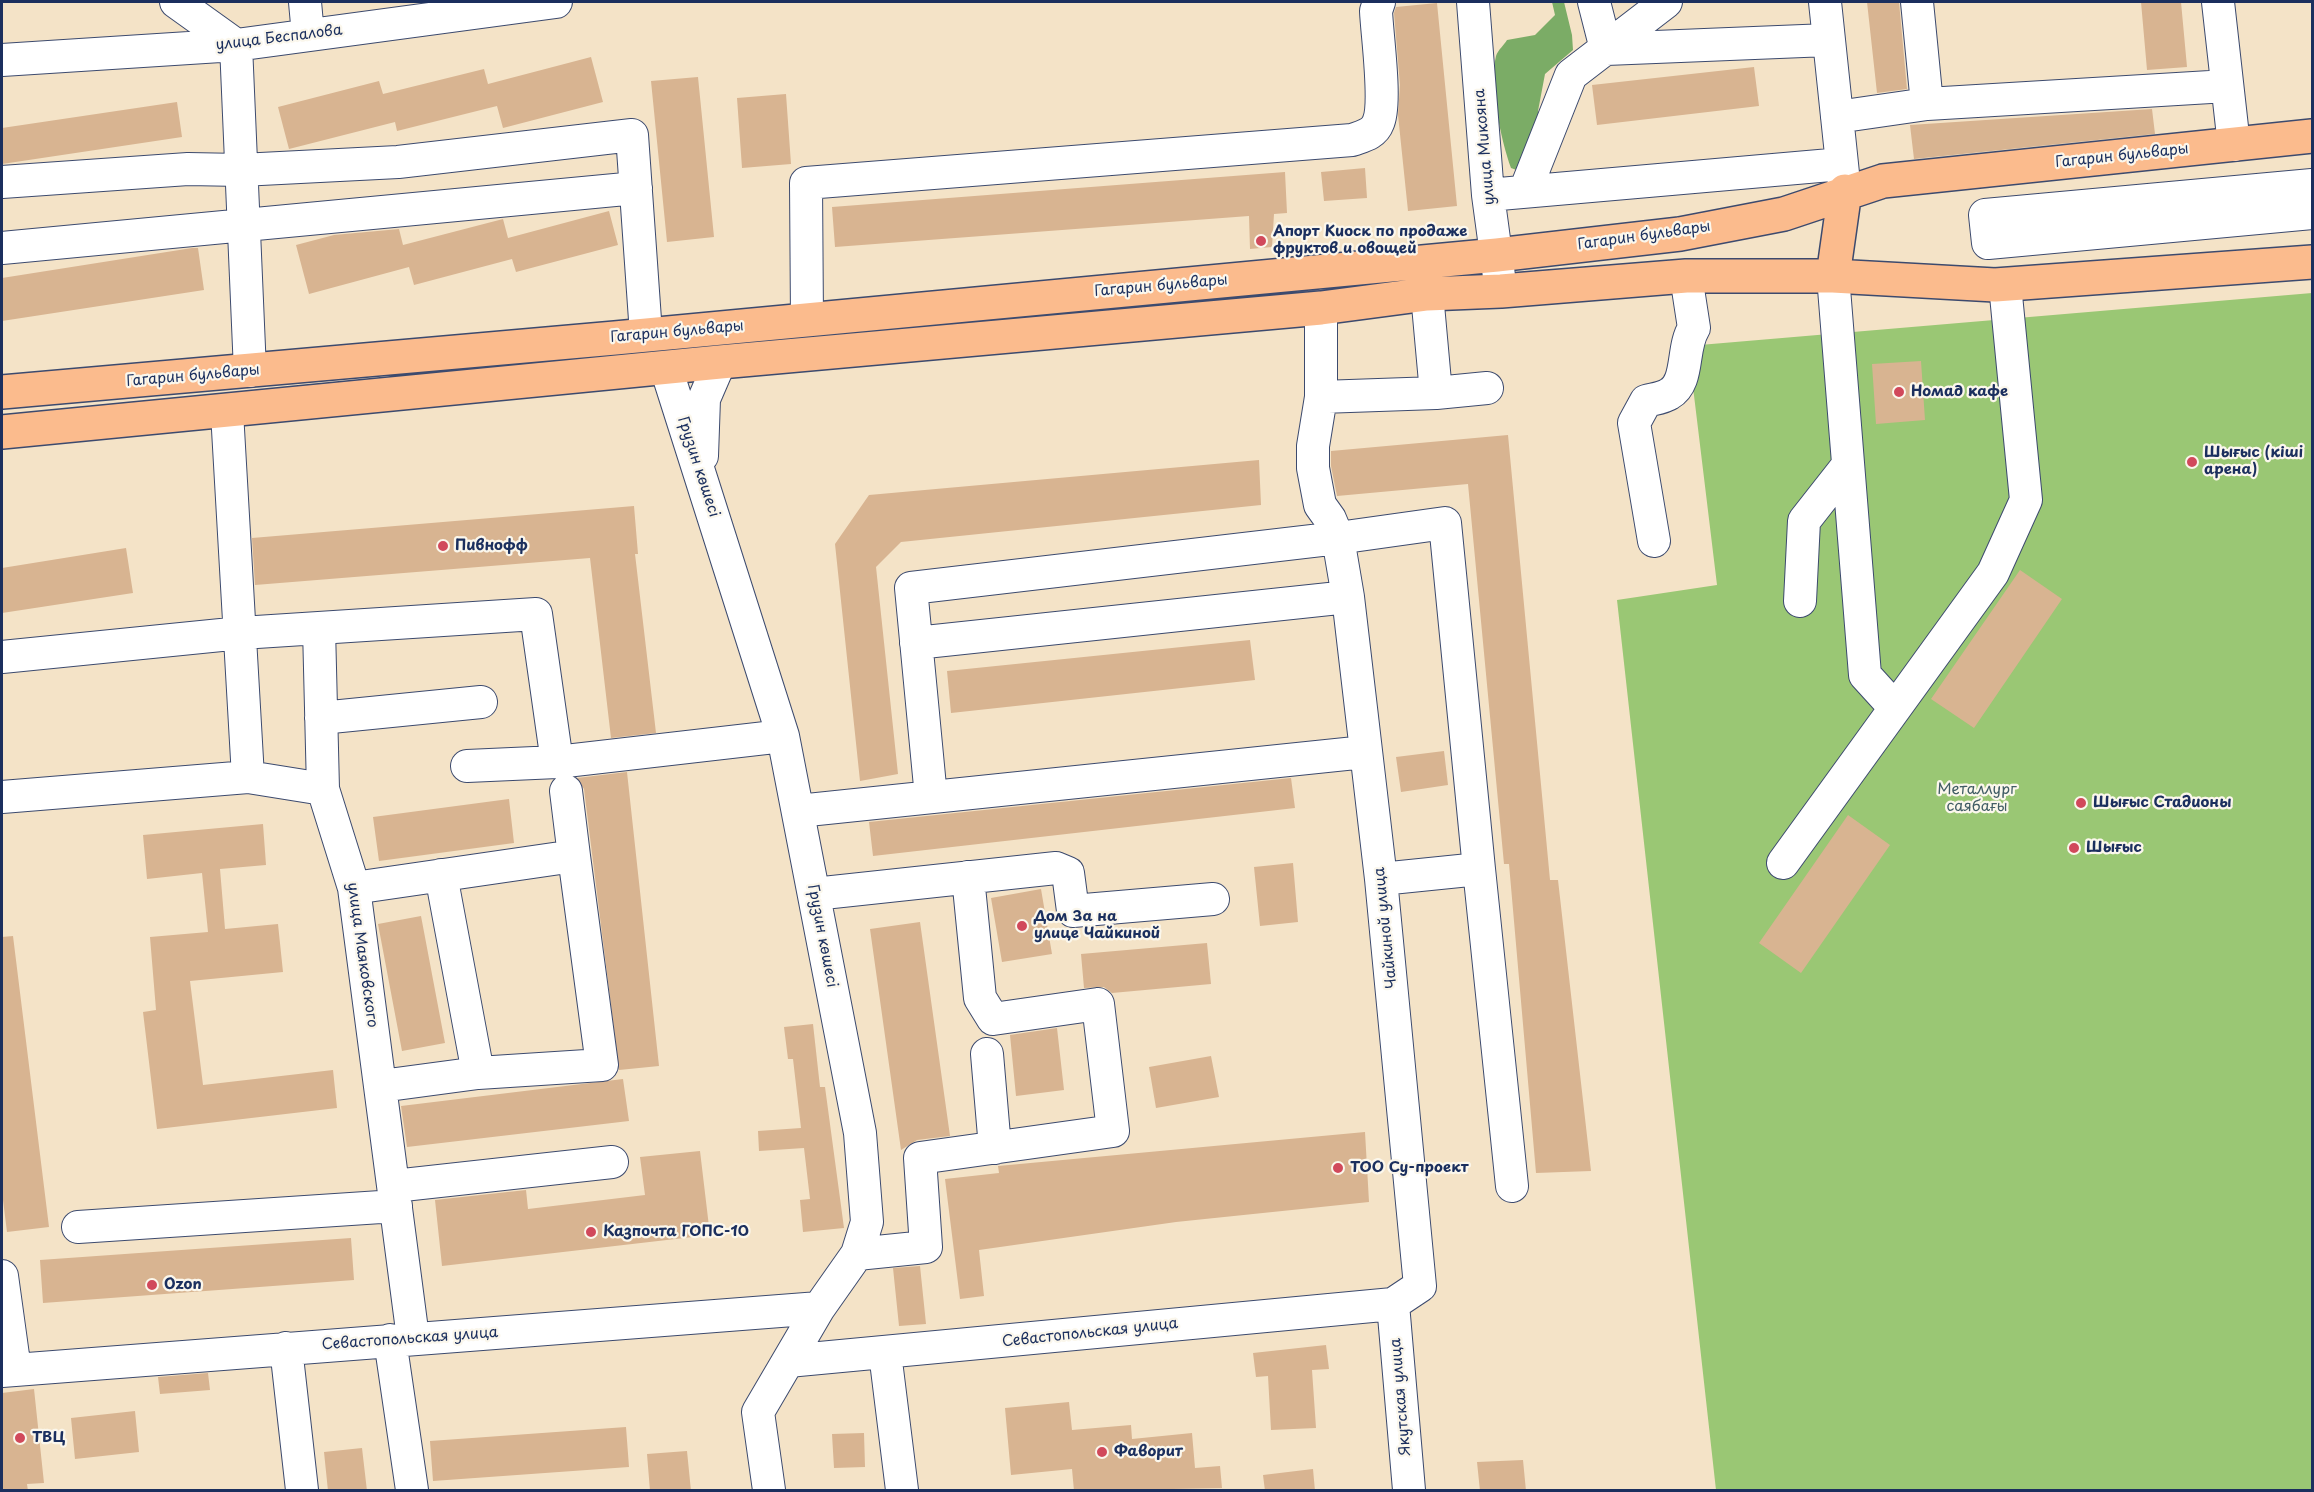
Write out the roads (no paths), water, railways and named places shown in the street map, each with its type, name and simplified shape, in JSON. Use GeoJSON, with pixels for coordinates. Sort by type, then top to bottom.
{"type":"FeatureCollection","features":[{"type":"Feature","properties":{"kind":"main road","name":"Гагарин бульвары"},"geometry":{"type":"LineString","coordinates":[[2,392],[1497,255],[1680,234],[1784,214],[1843,178],[1883,181],[2313,136]]}},
{"type":"Feature","properties":{"kind":"main road"},"geometry":{"type":"LineString","coordinates":[[1833,276],[1843,178]]}},
{"type":"Feature","properties":{"kind":"main road"},"geometry":{"type":"LineString","coordinates":[[2,432],[228,412],[720,362],[1322,308],[1426,294],[1501,291],[1686,276],[1833,276],[2005,285],[2313,262]]}},
{"type":"Feature","properties":{"kind":"main road"},"geometry":{"type":"LineString","coordinates":[[652,334],[666,368]]}},
{"type":"Feature","properties":{"kind":"street"},"geometry":{"type":"LineString","coordinates":[[176,2],[236,45],[250,371]]}},
{"type":"Feature","properties":{"kind":"street"},"geometry":{"type":"LineString","coordinates":[[305,2],[308,35]]}},
{"type":"Feature","properties":{"kind":"street","name":"улица Беспалова"},"geometry":{"type":"LineString","coordinates":[[2,60],[236,45],[308,35],[351,15],[556,2]]}},
{"type":"Feature","properties":{"kind":"street"},"geometry":{"type":"LineString","coordinates":[[807,320],[806,183],[1352,140],[1371,133],[1379,122],[1381,106],[1376,11],[1379,2]]}},
{"type":"Feature","properties":{"kind":"street","name":"улица Микояна"},"geometry":{"type":"LineString","coordinates":[[1473,2],[1488,195],[1501,291]]}},
{"type":"Feature","properties":{"kind":"street"},"geometry":{"type":"LineString","coordinates":[[1594,2],[1606,49]]}},
{"type":"Feature","properties":{"kind":"street"},"geometry":{"type":"LineString","coordinates":[[1525,191],[1571,75],[1666,2]]}},
{"type":"Feature","properties":{"kind":"street"},"geometry":{"type":"LineString","coordinates":[[1488,195],[1525,191],[1843,178],[1825,2]]}},
{"type":"Feature","properties":{"kind":"street"},"geometry":{"type":"LineString","coordinates":[[1917,2],[1927,104]]}},
{"type":"Feature","properties":{"kind":"street"},"geometry":{"type":"LineString","coordinates":[[2218,2],[2234,145]]}},
{"type":"Feature","properties":{"kind":"street"},"geometry":{"type":"LineString","coordinates":[[1606,49],[1828,40]]}},
{"type":"Feature","properties":{"kind":"street"},"geometry":{"type":"LineString","coordinates":[[1837,117],[1927,104],[2228,86]]}},
{"type":"Feature","properties":{"kind":"street"},"geometry":{"type":"LineString","coordinates":[[2,182],[188,169],[241,170],[398,162],[632,135],[652,334]]}},
{"type":"Feature","properties":{"kind":"street"},"geometry":{"type":"LineString","coordinates":[[2313,185],[2276,202],[1988,243],[1985,215],[2276,202],[2313,213]]}},
{"type":"Feature","properties":{"kind":"street"},"geometry":{"type":"LineString","coordinates":[[2,248],[636,188]]}},
{"type":"Feature","properties":{"kind":"street"},"geometry":{"type":"LineString","coordinates":[[1654,541],[1634,423],[1646,401],[1670,394],[1683,378],[1686,344],[1694,328],[1686,276]]}},
{"type":"Feature","properties":{"kind":"street"},"geometry":{"type":"LineString","coordinates":[[1833,276],[1865,675],[1895,708]]}},
{"type":"Feature","properties":{"kind":"street"},"geometry":{"type":"LineString","coordinates":[[1782,863],[1993,573],[2026,500],[2005,285]]}},
{"type":"Feature","properties":{"kind":"street"},"geometry":{"type":"LineString","coordinates":[[1426,294],[1436,393]]}},
{"type":"Feature","properties":{"kind":"street","name":"Чайкиной улица"},"geometry":{"type":"LineString","coordinates":[[1322,308],[1321,398],[1313,446],[1313,468],[1320,505],[1330,519],[1338,538],[1348,597],[1381,879],[1420,1286],[1393,1304]]}},
{"type":"Feature","properties":{"kind":"street"},"geometry":{"type":"LineString","coordinates":[[702,478],[704,399],[720,362]]}},
{"type":"Feature","properties":{"kind":"street","name":"Грузин көшесі"},"geometry":{"type":"LineString","coordinates":[[666,368],[783,736],[860,1133],[867,1222],[857,1254],[819,1308],[758,1412],[769,1491]]}},
{"type":"Feature","properties":{"kind":"street"},"geometry":{"type":"LineString","coordinates":[[1321,398],[1436,393],[1487,388]]}},
{"type":"Feature","properties":{"kind":"street"},"geometry":{"type":"LineString","coordinates":[[228,412],[248,777]]}},
{"type":"Feature","properties":{"kind":"street"},"geometry":{"type":"LineString","coordinates":[[1800,601],[1804,521],[1848,465]]}},
{"type":"Feature","properties":{"kind":"street"},"geometry":{"type":"LineString","coordinates":[[931,797],[911,588],[1338,538],[1445,523],[1512,1186]]}},
{"type":"Feature","properties":{"kind":"street"},"geometry":{"type":"LineString","coordinates":[[916,643],[1348,597]]}},
{"type":"Feature","properties":{"kind":"street"},"geometry":{"type":"LineString","coordinates":[[2,657],[241,633],[536,614],[562,777],[602,1065],[478,1073],[381,1086]]}},
{"type":"Feature","properties":{"kind":"street","name":"улица Маяковского"},"geometry":{"type":"LineString","coordinates":[[319,628],[323,789],[354,888],[395,1196],[412,1491]]}},
{"type":"Feature","properties":{"kind":"street"},"geometry":{"type":"LineString","coordinates":[[321,718],[481,702]]}},
{"type":"Feature","properties":{"kind":"street"},"geometry":{"type":"LineString","coordinates":[[467,766],[562,777],[783,736]]}},
{"type":"Feature","properties":{"kind":"street"},"geometry":{"type":"LineString","coordinates":[[798,811],[1365,752]]}},
{"type":"Feature","properties":{"kind":"street"},"geometry":{"type":"LineString","coordinates":[[2,796],[248,777],[323,789]]}},
{"type":"Feature","properties":{"kind":"street"},"geometry":{"type":"LineString","coordinates":[[354,888],[573,856]]}},
{"type":"Feature","properties":{"kind":"street"},"geometry":{"type":"LineString","coordinates":[[814,894],[1056,868],[1068,873],[1073,911],[1213,899]]}},
{"type":"Feature","properties":{"kind":"street"},"geometry":{"type":"LineString","coordinates":[[1381,879],[1479,869]]}},
{"type":"Feature","properties":{"kind":"street"},"geometry":{"type":"LineString","coordinates":[[441,875],[478,1073]]}},
{"type":"Feature","properties":{"kind":"street"},"geometry":{"type":"LineString","coordinates":[[857,1254],[927,1247],[920,1158],[1113,1131],[1098,1004],[993,1019],[980,998],[968,877]]}},
{"type":"Feature","properties":{"kind":"street"},"geometry":{"type":"LineString","coordinates":[[987,1054],[994,1148]]}},
{"type":"Feature","properties":{"kind":"street"},"geometry":{"type":"LineString","coordinates":[[78,1227],[395,1196],[612,1162]]}},
{"type":"Feature","properties":{"kind":"street"},"geometry":{"type":"LineString","coordinates":[[2,1276],[8,1371]]}},
{"type":"Feature","properties":{"kind":"street","name":"Севастопольская улица"},"geometry":{"type":"LineString","coordinates":[[788,1361],[1393,1304]]}},
{"type":"Feature","properties":{"kind":"street","name":"Якутская улица"},"geometry":{"type":"LineString","coordinates":[[1393,1304],[1409,1491]]}},
{"type":"Feature","properties":{"kind":"street","name":"Севастопольская улица"},"geometry":{"type":"LineString","coordinates":[[8,1371],[819,1308]]}},
{"type":"Feature","properties":{"kind":"street"},"geometry":{"type":"LineString","coordinates":[[286,1348],[302,1491]]}},
{"type":"Feature","properties":{"kind":"street"},"geometry":{"type":"LineString","coordinates":[[885,1353],[902,1491]]}},
{"type":"Feature","properties":{"kind":"place","name":"Апорт Киоск по продаже фруктов и овощей"},"geometry":{"type":"Point","coordinates":[1261,241]}},
{"type":"Feature","properties":{"kind":"place","name":"Номад кафе"},"geometry":{"type":"Point","coordinates":[1899,392]}},
{"type":"Feature","properties":{"kind":"place","name":"Шығыс (кіші арена)"},"geometry":{"type":"Point","coordinates":[2192,462]}},
{"type":"Feature","properties":{"kind":"place","name":"Пивнофф"},"geometry":{"type":"Point","coordinates":[443,546]}},
{"type":"Feature","properties":{"kind":"place","name":"Шығыс Стадионы"},"geometry":{"type":"Point","coordinates":[2081,803]}},
{"type":"Feature","properties":{"kind":"place","name":"Шығыс"},"geometry":{"type":"Point","coordinates":[2074,848]}},
{"type":"Feature","properties":{"kind":"place","name":"Дом 3а на улице Чайкиной"},"geometry":{"type":"Point","coordinates":[1022,926]}},
{"type":"Feature","properties":{"kind":"place","name":"ТОО Су-проект"},"geometry":{"type":"Point","coordinates":[1338,1168]}},
{"type":"Feature","properties":{"kind":"place","name":"Казпочта ГОПС-10"},"geometry":{"type":"Point","coordinates":[591,1232]}},
{"type":"Feature","properties":{"kind":"place","name":"Ozon"},"geometry":{"type":"Point","coordinates":[152,1285]}},
{"type":"Feature","properties":{"kind":"place","name":"ТВЦ"},"geometry":{"type":"Point","coordinates":[20,1438]}},
{"type":"Feature","properties":{"kind":"place","name":"Фаворит"},"geometry":{"type":"Point","coordinates":[1102,1452]}},
{"type":"Feature","properties":{"kind":"park label","name":"Металлург саябағы"},"geometry":{"type":"Point","coordinates":[1977,798]}}]}
